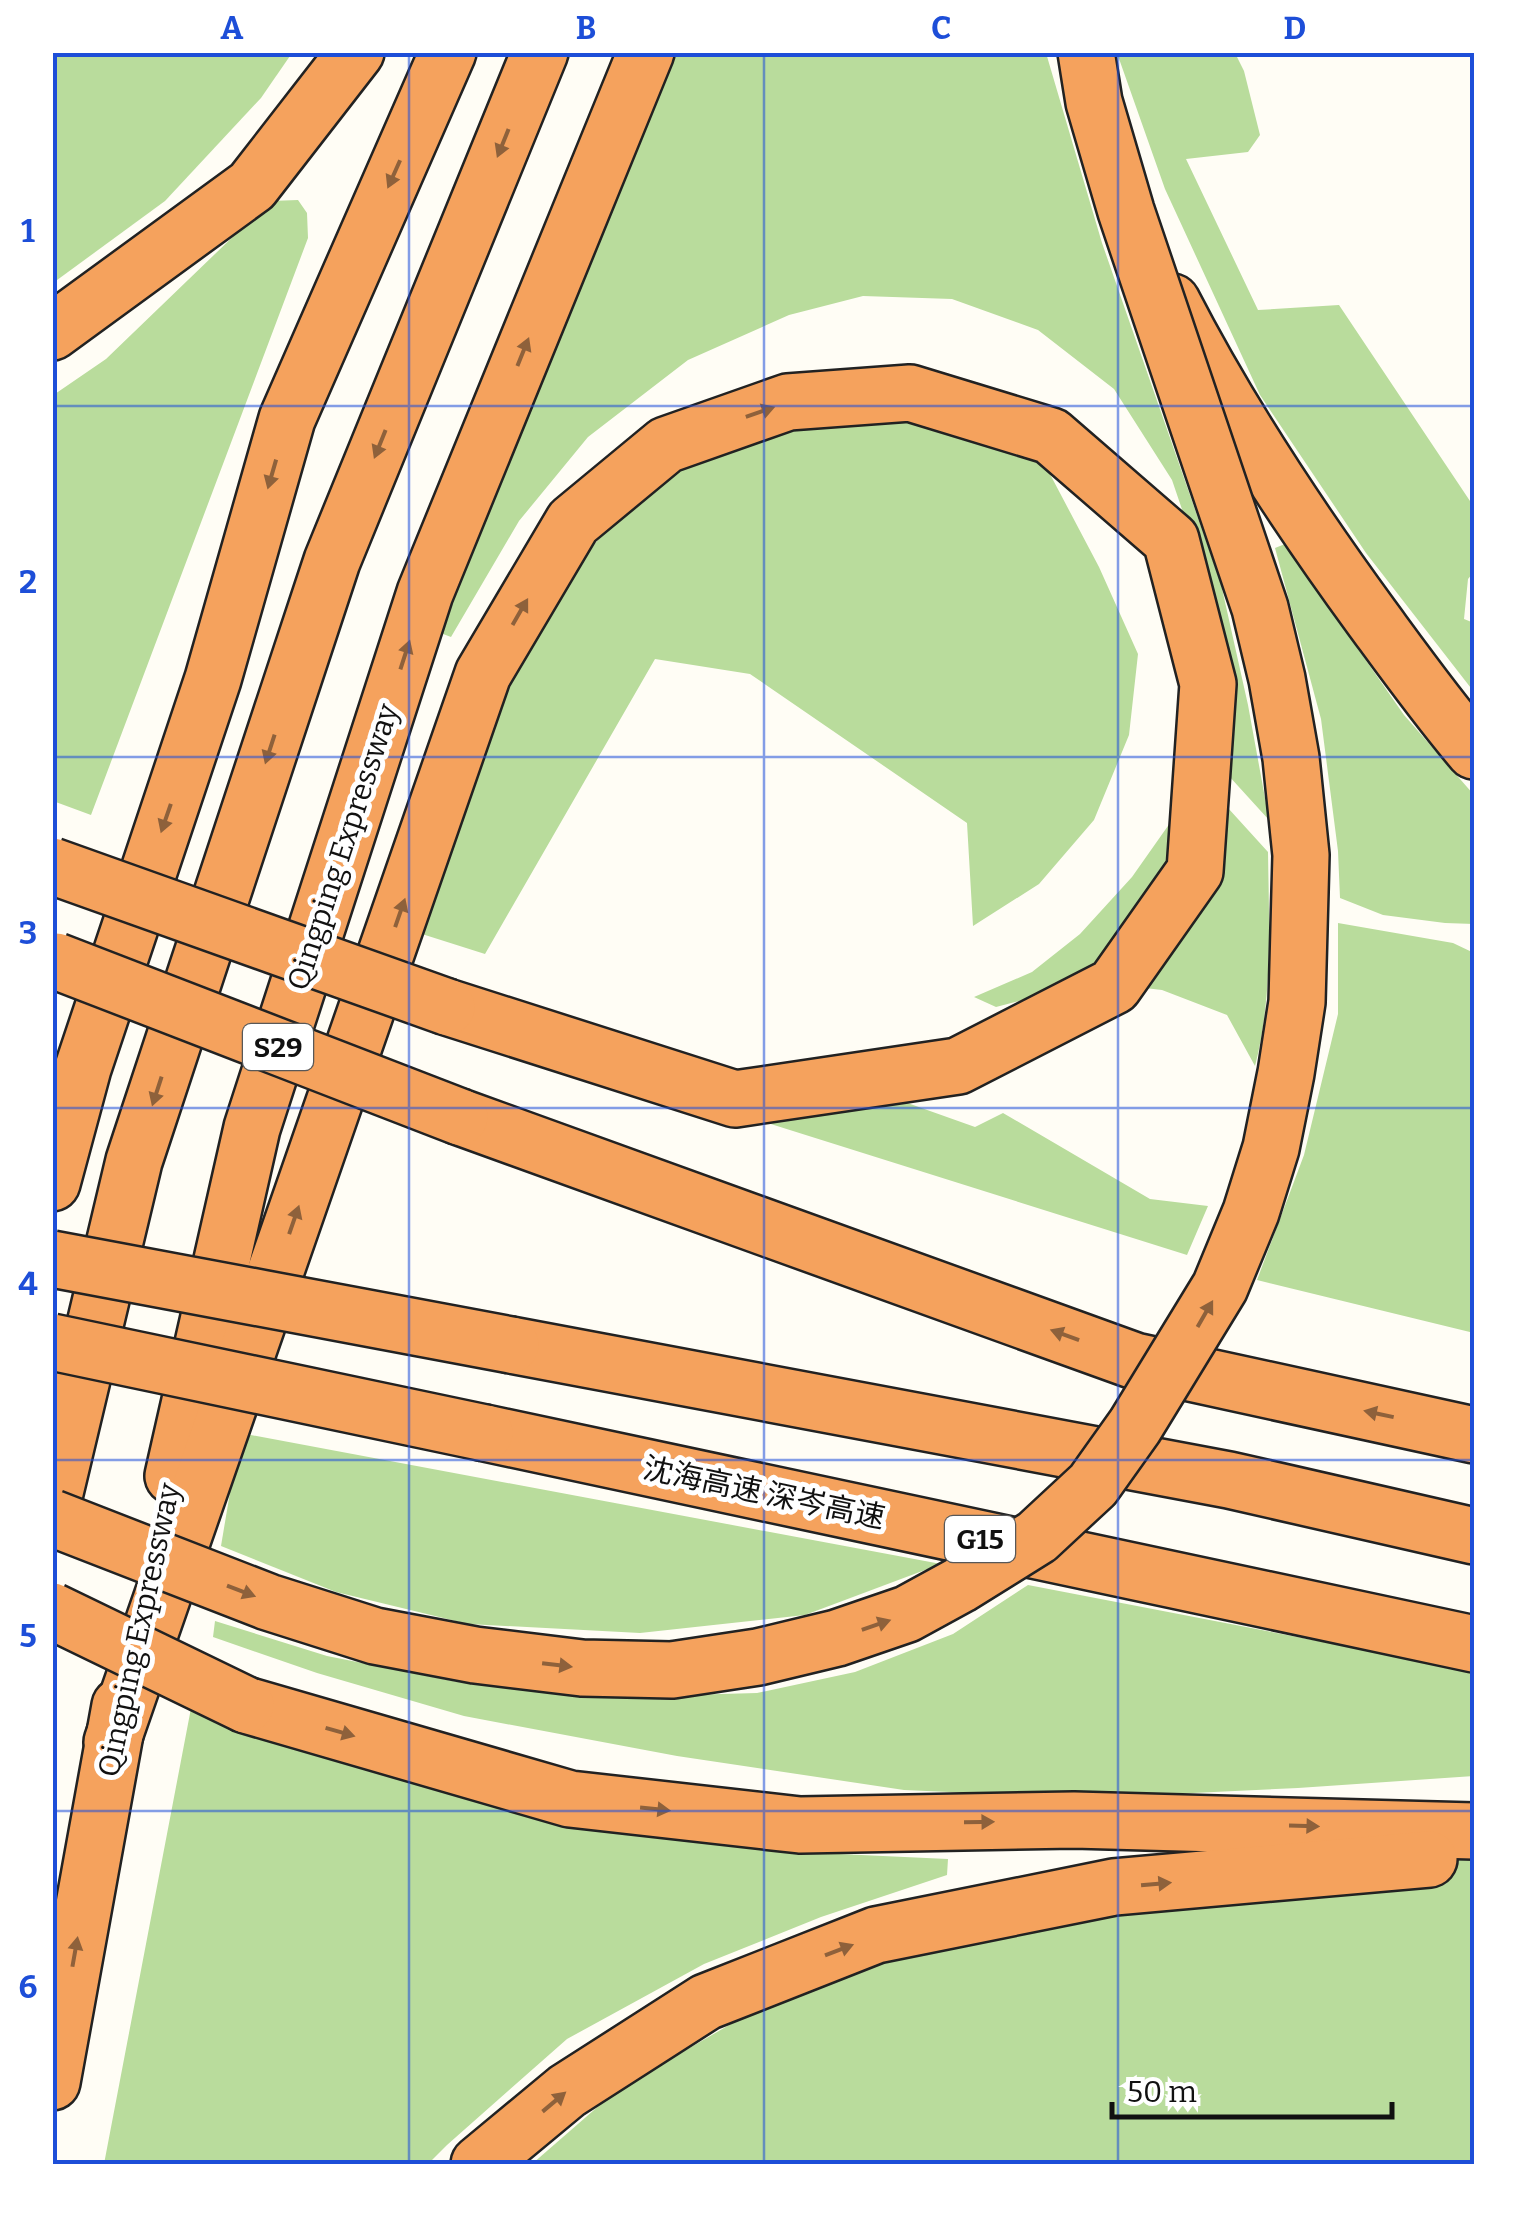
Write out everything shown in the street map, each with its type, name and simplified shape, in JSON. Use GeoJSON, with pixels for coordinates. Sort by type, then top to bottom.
{"type":"FeatureCollection","features":[{"type":"Feature","properties":{"kind":"highway"},"geometry":{"type":"LineString","coordinates":[[52,332],[252,186],[356,52]]}},
{"type":"Feature","properties":{"kind":"highway"},"geometry":{"type":"LineString","coordinates":[[52,1183],[83,1068],[213,679],[288,419],[448,52]]}},
{"type":"Feature","properties":{"kind":"highway"},"geometry":{"type":"LineString","coordinates":[[52,1506],[134,1161],[332,561],[540,52]]}},
{"type":"Feature","properties":{"kind":"highway","name":"Qingping Expressway"},"geometry":{"type":"LineString","coordinates":[[52,2082],[112,1742],[252,1128],[424,593],[646,52]]}},
{"type":"Feature","properties":{"kind":"highway"},"geometry":{"type":"LineString","coordinates":[[52,1518],[268,1602],[375,1636],[475,1655],[582,1668],[672,1670],[774,1654],[907,1614],[1037,1537],[1092,1486],[1135,1426],[1220,1287],[1271,1148],[1297,1002],[1301,855],[1292,758],[1254,589],[1126,211],[1094,102],[1086,52]]}},
{"type":"Feature","properties":{"kind":"highway"},"geometry":{"type":"LineString","coordinates":[[1126,211],[1192,340],[1252,443],[1337,570],[1474,751]]}},
{"type":"Feature","properties":{"kind":"highway"},"geometry":{"type":"LineString","coordinates":[[52,866],[447,1006],[735,1098],[958,1066],[1114,986],[1195,871],[1208,684],[1171,540],[1050,436],[910,393],[788,402],[666,445],[573,522],[484,674],[112,1742]]}},
{"type":"Feature","properties":{"kind":"highway"},"geometry":{"type":"LineString","coordinates":[[54,960],[460,1117],[1135,1360],[1474,1435]]}},
{"type":"Feature","properties":{"kind":"highway"},"geometry":{"type":"LineString","coordinates":[[52,1259],[1229,1480],[1474,1536]]}},
{"type":"Feature","properties":{"kind":"highway","name":"沈海高速 深岑高速"},"geometry":{"type":"LineString","coordinates":[[52,1342],[1474,1644]]}},
{"type":"Feature","properties":{"kind":"highway"},"geometry":{"type":"LineString","coordinates":[[52,1611],[246,1705],[570,1799],[800,1825],[1074,1820],[1474,1831]]}},
{"type":"Feature","properties":{"kind":"highway"},"geometry":{"type":"LineString","coordinates":[[479,2164],[567,2091],[706,2002],[876,1935],[1114,1887],[1474,1855]]}},
{"type":"Feature","properties":{"kind":"green space"},"geometry":{"type":"Polygon","coordinates":[[[53,52],[292,53],[261,98],[165,201],[53,283],[53,52]]]}},
{"type":"Feature","properties":{"kind":"green space"},"geometry":{"type":"Polygon","coordinates":[[[638,53],[1046,53],[1102,243],[1221,584],[1269,820],[1198,742],[1203,571],[1172,480],[1114,389],[1038,330],[952,299],[863,296],[789,315],[688,360],[588,437],[519,521],[451,637],[430,629],[638,53]]]}},
{"type":"Feature","properties":{"kind":"green space"},"geometry":{"type":"Polygon","coordinates":[[[1117,53],[1235,53],[1244,71],[1260,135],[1248,152],[1186,159],[1258,310],[1339,305],[1474,507],[1474,572],[1468,579],[1464,619],[1474,623],[1474,692],[1366,553],[1260,395],[1165,189],[1117,53]]]}},
{"type":"Feature","properties":{"kind":"green space"},"geometry":{"type":"Polygon","coordinates":[[[298,200],[307,213],[308,238],[91,815],[53,801],[52,396],[106,359],[270,201],[298,200]]]}},
{"type":"Feature","properties":{"kind":"green space"},"geometry":{"type":"Polygon","coordinates":[[[879,366],[936,371],[981,384],[1013,404],[1099,567],[1138,654],[1129,735],[1094,820],[1039,884],[973,926],[967,823],[750,674],[655,659],[485,954],[403,928],[493,684],[563,577],[660,475],[821,377],[879,366]]]}},
{"type":"Feature","properties":{"kind":"green space"},"geometry":{"type":"Polygon","coordinates":[[[1285,544],[1404,715],[1474,795],[1474,924],[1383,915],[1340,898],[1321,719],[1275,548],[1285,544]]]}},
{"type":"Feature","properties":{"kind":"green space"},"geometry":{"type":"Polygon","coordinates":[[[1188,764],[1268,852],[1267,987],[1255,1066],[1227,1015],[1162,990],[1093,982],[996,1007],[974,997],[1032,972],[1080,934],[1132,877],[1170,823],[1188,764]]]}},
{"type":"Feature","properties":{"kind":"green space"},"geometry":{"type":"Polygon","coordinates":[[[1338,923],[1453,943],[1474,953],[1474,1333],[1257,1280],[1304,1155],[1338,1014],[1338,923]]]}},
{"type":"Feature","properties":{"kind":"green space"},"geometry":{"type":"Polygon","coordinates":[[[885,1095],[975,1127],[1003,1113],[1150,1199],[1208,1206],[1187,1255],[755,1119],[885,1095]]]}},
{"type":"Feature","properties":{"kind":"green space"},"geometry":{"type":"Polygon","coordinates":[[[240,1433],[941,1564],[805,1615],[640,1633],[468,1624],[336,1592],[221,1546],[240,1433]]]}},
{"type":"Feature","properties":{"kind":"green space"},"geometry":{"type":"Polygon","coordinates":[[[1028,1585],[1474,1671],[1474,1776],[1087,1798],[904,1790],[677,1756],[464,1716],[317,1673],[213,1637],[215,1621],[327,1656],[458,1682],[615,1697],[757,1693],[855,1672],[953,1634],[1028,1585]]]}},
{"type":"Feature","properties":{"kind":"green space"},"geometry":{"type":"Polygon","coordinates":[[[192,1703],[602,1823],[796,1852],[948,1859],[947,1875],[821,1917],[704,1964],[567,2039],[428,2164],[104,2164],[192,1703]]]}},
{"type":"Feature","properties":{"kind":"green space"},"geometry":{"type":"Polygon","coordinates":[[[1474,1846],[1474,2164],[532,2164],[617,2090],[812,1977],[1048,1911],[1474,1846]]]}}]}
